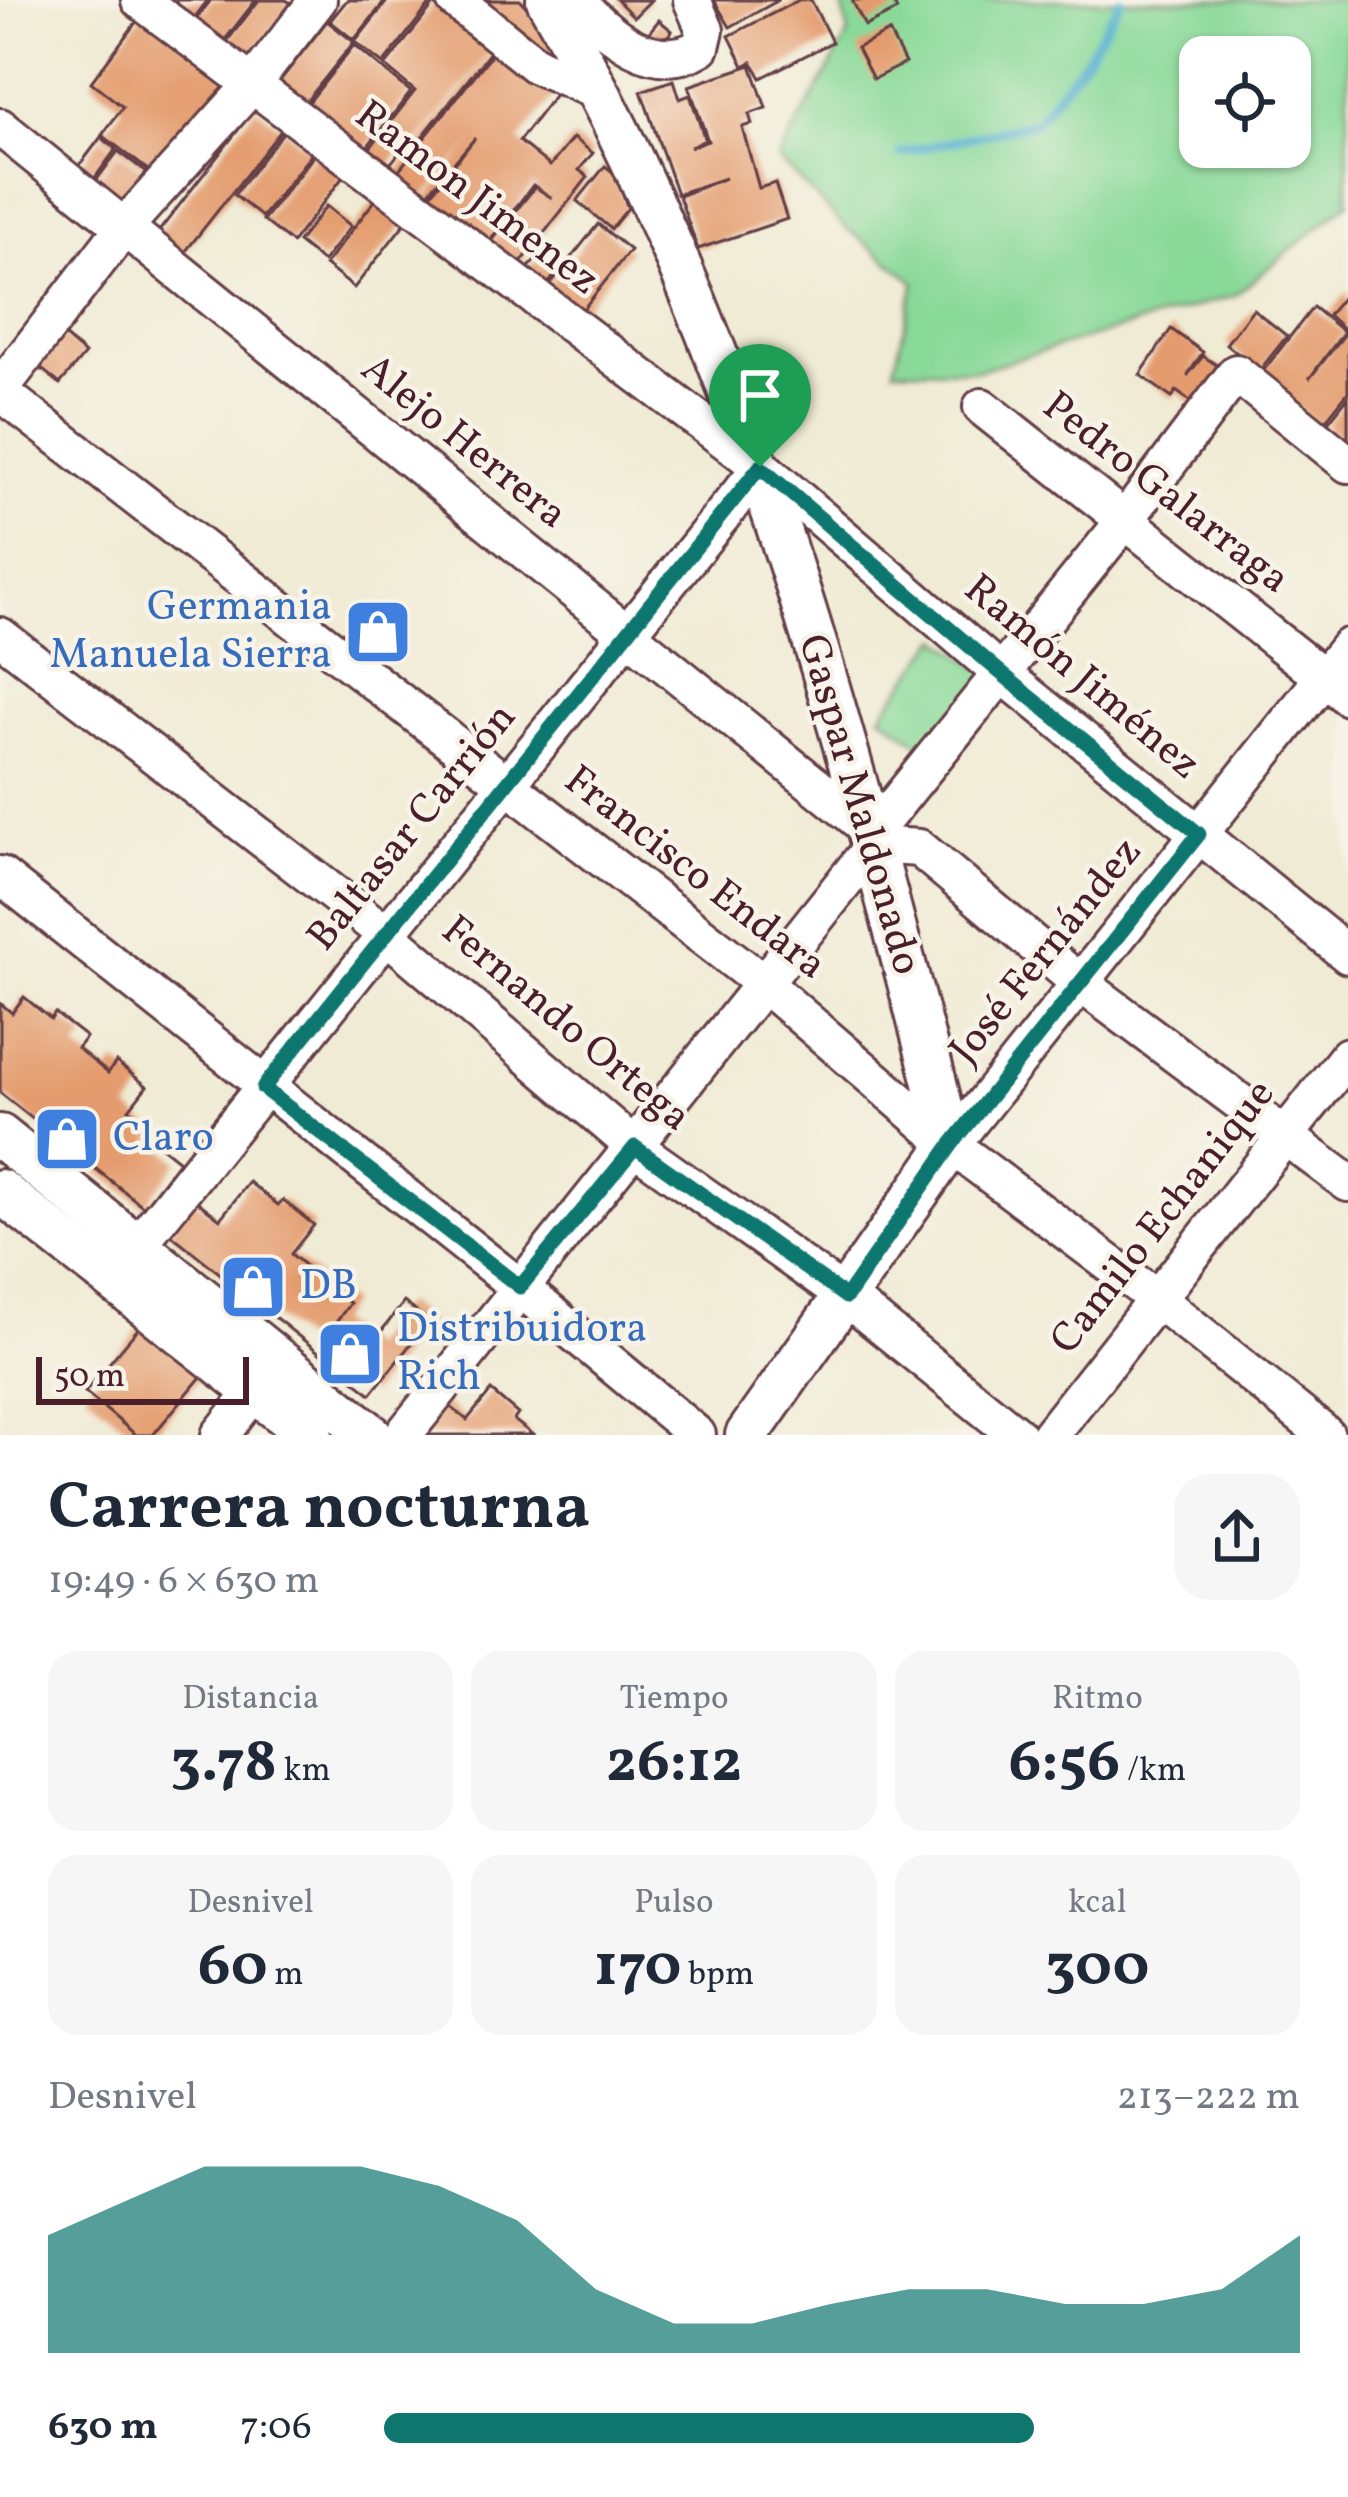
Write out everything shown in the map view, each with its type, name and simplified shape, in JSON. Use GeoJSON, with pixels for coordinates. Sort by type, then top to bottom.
{"type":"FeatureCollection","features":[{"type":"Feature","properties":{"kind":"street","name":"Ramon Jimenez"},"geometry":{"type":"LineString","coordinates":[[140,0],[760,467]]}},
{"type":"Feature","properties":{"kind":"street"},"geometry":{"type":"LineString","coordinates":[[0,390],[124,227],[251,86],[318,0]]}},
{"type":"Feature","properties":{"kind":"street"},"geometry":{"type":"LineString","coordinates":[[455,0],[536,65],[601,93]]}},
{"type":"Feature","properties":{"kind":"street","name":"Gaspar Maldonado"},"geometry":{"type":"LineString","coordinates":[[548,0],[601,93],[661,218],[760,467],[871,837],[952,1144]]}},
{"type":"Feature","properties":{"kind":"street"},"geometry":{"type":"LineString","coordinates":[[575,0],[621,41],[669,58],[688,56],[701,47],[705,30],[692,0]]}},
{"type":"Feature","properties":{"kind":"street","name":"Alejo Herrera"},"geometry":{"type":"LineString","coordinates":[[0,127],[871,837],[919,848],[1080,982],[1348,1184]]}},
{"type":"Feature","properties":{"kind":"street"},"geometry":{"type":"LineString","coordinates":[[403,1435],[635,1147],[879,825],[1126,519],[1236,373],[1348,464]]}},
{"type":"Feature","properties":{"kind":"street","name":"Francisco Endara"},"geometry":{"type":"LineString","coordinates":[[0,390],[763,983],[952,1144],[1326,1435]]}},
{"type":"Feature","properties":{"kind":"street","name":"Pedro Galarraga"},"geometry":{"type":"LineString","coordinates":[[982,407],[1336,687]]}},
{"type":"Feature","properties":{"kind":"street","name":"Baltasar Carrión"},"geometry":{"type":"LineString","coordinates":[[136,1246],[760,467]]}},
{"type":"Feature","properties":{"kind":"street","name":"Ramón Jiménez"},"geometry":{"type":"LineString","coordinates":[[760,467],[1001,673],[1348,956]]}},
{"type":"Feature","properties":{"kind":"street","name":"Fernando Ortega"},"geometry":{"type":"LineString","coordinates":[[0,636],[386,934],[635,1147],[846,1297],[1017,1435]]}},
{"type":"Feature","properties":{"kind":"street","name":"José Fernández"},"geometry":{"type":"LineString","coordinates":[[952,1144],[1199,834],[1336,687],[1348,647]]}},
{"type":"Feature","properties":{"kind":"street"},"geometry":{"type":"LineString","coordinates":[[0,875],[263,1088],[520,1287],[697,1435]]}},
{"type":"Feature","properties":{"kind":"street","name":"Camilo Echanique"},"geometry":{"type":"LineString","coordinates":[[1050,1435],[1348,1056]]}},
{"type":"Feature","properties":{"kind":"street"},"geometry":{"type":"LineString","coordinates":[[0,1136],[371,1435]]}},
{"type":"Feature","properties":{"kind":"street"},"geometry":{"type":"LineString","coordinates":[[747,1435],[952,1144]]}},
{"type":"Feature","properties":{"kind":"street"},"geometry":{"type":"LineString","coordinates":[[0,1191],[311,1435]]}},
{"type":"Feature","properties":{"kind":"street"},"geometry":{"type":"LineString","coordinates":[[220,1435],[256,1390]]}},
{"type":"Feature","properties":{"kind":"green space"},"geometry":{"type":"Polygon","coordinates":[[[841,0],[1348,0],[1348,203],[1234,296],[978,370],[894,369],[915,282],[845,227],[778,159],[849,34],[841,0]]]}},
{"type":"Feature","properties":{"kind":"green space"},"geometry":{"type":"Polygon","coordinates":[[[939,638],[988,674],[930,752],[881,715],[939,638]]]}},
{"type":"Feature","properties":{"kind":"building"},"geometry":{"type":"Polygon","coordinates":[[[160,0],[208,0],[188,26],[160,0]]]}},
{"type":"Feature","properties":{"kind":"building"},"geometry":{"type":"Polygon","coordinates":[[[211,0],[256,0],[224,41],[196,19],[211,0]]]}},
{"type":"Feature","properties":{"kind":"building"},"geometry":{"type":"Polygon","coordinates":[[[259,0],[292,4],[247,62],[224,45],[259,0]]]}},
{"type":"Feature","properties":{"kind":"building"},"geometry":{"type":"Polygon","coordinates":[[[347,0],[386,0],[354,40],[330,21],[347,0]]]}},
{"type":"Feature","properties":{"kind":"building"},"geometry":{"type":"Polygon","coordinates":[[[388,0],[432,2],[383,64],[355,42],[388,0]]]}},
{"type":"Feature","properties":{"kind":"building"},"geometry":{"type":"Polygon","coordinates":[[[470,0],[520,0],[560,45],[543,60],[470,0]]]}},
{"type":"Feature","properties":{"kind":"building"},"geometry":{"type":"Polygon","coordinates":[[[617,0],[651,0],[634,17],[617,0]]]}},
{"type":"Feature","properties":{"kind":"building"},"geometry":{"type":"Polygon","coordinates":[[[714,0],[779,0],[730,27],[714,0]]]}},
{"type":"Feature","properties":{"kind":"building"},"geometry":{"type":"Polygon","coordinates":[[[799,0],[811,0],[832,42],[761,78],[752,62],[744,66],[729,36],[799,0]]]}},
{"type":"Feature","properties":{"kind":"building"},"geometry":{"type":"Polygon","coordinates":[[[852,0],[892,0],[897,10],[865,26],[852,0]]]}},
{"type":"Feature","properties":{"kind":"building"},"geometry":{"type":"Polygon","coordinates":[[[436,2],[496,45],[410,152],[404,147],[382,174],[362,158],[415,91],[385,66],[436,2]]]}},
{"type":"Feature","properties":{"kind":"building"},"geometry":{"type":"Polygon","coordinates":[[[143,13],[230,79],[157,177],[102,135],[123,107],[91,82],[143,13]]]}},
{"type":"Feature","properties":{"kind":"building"},"geometry":{"type":"Polygon","coordinates":[[[659,20],[672,31],[655,50],[643,40],[659,20]]]}},
{"type":"Feature","properties":{"kind":"building"},"geometry":{"type":"Polygon","coordinates":[[[327,21],[354,42],[301,108],[275,87],[327,21]]]}},
{"type":"Feature","properties":{"kind":"building"},"geometry":{"type":"Polygon","coordinates":[[[889,32],[905,63],[873,79],[857,48],[889,32]]]}},
{"type":"Feature","properties":{"kind":"building"},"geometry":{"type":"Polygon","coordinates":[[[354,45],[411,92],[359,157],[302,111],[354,45]]]}},
{"type":"Feature","properties":{"kind":"building"},"geometry":{"type":"Polygon","coordinates":[[[499,45],[557,92],[519,141],[550,166],[573,138],[593,153],[579,170],[588,177],[512,274],[484,251],[535,187],[552,198],[533,185],[484,248],[424,203],[475,138],[423,199],[394,176],[499,45]]]}},
{"type":"Feature","properties":{"kind":"building"},"geometry":{"type":"Polygon","coordinates":[[[751,65],[766,108],[749,114],[752,124],[742,127],[759,188],[775,183],[787,219],[698,249],[679,196],[725,178],[677,194],[641,91],[674,80],[680,99],[690,95],[705,140],[690,147],[708,141],[689,86],[751,65]]]}},
{"type":"Feature","properties":{"kind":"building"},"geometry":{"type":"Polygon","coordinates":[[[256,107],[283,128],[182,256],[156,235],[256,107]]]}},
{"type":"Feature","properties":{"kind":"building"},"geometry":{"type":"Polygon","coordinates":[[[285,130],[313,152],[262,217],[234,195],[285,130]]]}},
{"type":"Feature","properties":{"kind":"building"},"geometry":{"type":"Polygon","coordinates":[[[101,137],[116,149],[89,186],[73,174],[101,137]]]}},
{"type":"Feature","properties":{"kind":"building"},"geometry":{"type":"Polygon","coordinates":[[[118,151],[154,178],[128,213],[92,186],[118,151]]]}},
{"type":"Feature","properties":{"kind":"building"},"geometry":{"type":"Polygon","coordinates":[[[315,154],[343,177],[292,243],[263,220],[315,154]]]}},
{"type":"Feature","properties":{"kind":"building"},"geometry":{"type":"Polygon","coordinates":[[[605,166],[614,173],[628,208],[611,229],[577,201],[605,166]]]}},
{"type":"Feature","properties":{"kind":"building"},"geometry":{"type":"Polygon","coordinates":[[[375,200],[405,223],[354,288],[325,265],[375,200]]]}},
{"type":"Feature","properties":{"kind":"building"},"geometry":{"type":"Polygon","coordinates":[[[326,206],[351,226],[323,262],[298,242],[326,206]]]}},
{"type":"Feature","properties":{"kind":"building"},"geometry":{"type":"Polygon","coordinates":[[[598,224],[630,250],[573,322],[541,296],[598,224]]]}},
{"type":"Feature","properties":{"kind":"building"},"geometry":{"type":"Polygon","coordinates":[[[536,259],[556,274],[539,295],[519,279],[536,259]]]}},
{"type":"Feature","properties":{"kind":"building"},"geometry":{"type":"Polygon","coordinates":[[[1348,291],[1348,326],[1345,330],[1328,315],[1348,291]]]}},
{"type":"Feature","properties":{"kind":"building"},"geometry":{"type":"Polygon","coordinates":[[[1313,307],[1344,332],[1309,379],[1348,330],[1348,392],[1320,427],[1260,375],[1313,307]]]}},
{"type":"Feature","properties":{"kind":"building"},"geometry":{"type":"Polygon","coordinates":[[[1253,309],[1287,336],[1259,371],[1226,344],[1253,309]]]}},
{"type":"Feature","properties":{"kind":"building"},"geometry":{"type":"Polygon","coordinates":[[[1171,329],[1203,352],[1187,376],[1203,356],[1230,374],[1204,411],[1176,391],[1172,398],[1140,375],[1171,329]]]}},
{"type":"Feature","properties":{"kind":"building"},"geometry":{"type":"Polygon","coordinates":[[[63,335],[85,354],[60,384],[38,366],[63,335]]]}},
{"type":"Feature","properties":{"kind":"building"},"geometry":{"type":"Polygon","coordinates":[[[1348,397],[1348,444],[1325,426],[1348,397]]]}},
{"type":"Feature","properties":{"kind":"building"},"geometry":{"type":"Polygon","coordinates":[[[24,997],[51,1019],[55,1013],[86,1037],[77,1048],[108,1073],[116,1062],[147,1086],[129,1109],[157,1132],[151,1139],[179,1161],[144,1207],[0,1093],[0,1003],[12,1013],[24,997]]]}},
{"type":"Feature","properties":{"kind":"building"},"geometry":{"type":"Polygon","coordinates":[[[249,1182],[278,1205],[283,1200],[314,1225],[291,1254],[350,1303],[337,1321],[369,1347],[404,1302],[429,1321],[371,1394],[168,1232],[194,1199],[220,1219],[249,1182]]]}},
{"type":"Feature","properties":{"kind":"building"},"geometry":{"type":"Polygon","coordinates":[[[142,1324],[205,1372],[153,1435],[136,1435],[85,1392],[142,1324]]]}},
{"type":"Feature","properties":{"kind":"building"},"geometry":{"type":"Polygon","coordinates":[[[491,1391],[518,1414],[514,1420],[533,1435],[414,1435],[442,1400],[467,1420],[491,1391]]]}},
{"type":"Feature","properties":{"kind":"waterway"},"geometry":{"type":"LineString","coordinates":[[900,153],[1034,123],[1086,58],[1121,0]]}},
{"type":"Feature","properties":{"kind":"place","name":"Germania Manuela Sierra"},"geometry":{"type":"Point","coordinates":[378,632]}},
{"type":"Feature","properties":{"kind":"place","name":"Claro"},"geometry":{"type":"Point","coordinates":[67,1139]}},
{"type":"Feature","properties":{"kind":"place","name":"DB"},"geometry":{"type":"Point","coordinates":[253,1287]}},
{"type":"Feature","properties":{"kind":"place","name":"Distribuidora Rich"},"geometry":{"type":"Point","coordinates":[350,1354]}},
{"type":"Feature","properties":{"kind":"route"},"geometry":{"type":"LineString","coordinates":[[760,467],[1199,834],[952,1144],[846,1297],[635,1147],[520,1287],[263,1088],[760,467]]}}]}
